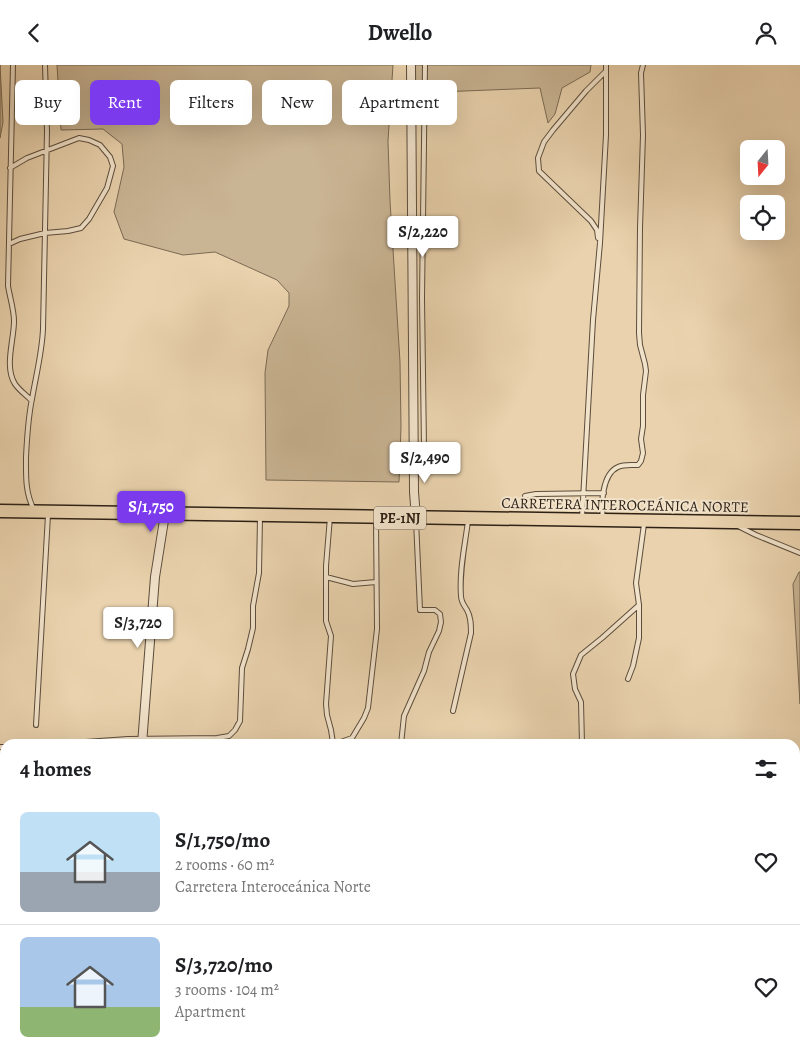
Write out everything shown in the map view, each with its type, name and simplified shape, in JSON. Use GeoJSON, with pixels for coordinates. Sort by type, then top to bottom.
{"type":"FeatureCollection","features":[{"type":"Feature","properties":{"kind":"highway","name":"CARRETERA INTEROCEÁNICA NORTE"},"geometry":{"type":"LineString","coordinates":[[0,511],[800,523]]}},
{"type":"Feature","properties":{"kind":"street"},"geometry":{"type":"LineString","coordinates":[[411,65],[413,442],[416,518]]}},
{"type":"Feature","properties":{"kind":"street"},"geometry":{"type":"LineString","coordinates":[[142,739],[155,577],[165,514]]}},
{"type":"Feature","properties":{"kind":"lane"},"geometry":{"type":"LineString","coordinates":[[13,65],[8,286],[14,321],[10,357],[14,383],[32,400]]}},
{"type":"Feature","properties":{"kind":"lane"},"geometry":{"type":"LineString","coordinates":[[35,511],[29,499],[27,489],[26,441],[42,345],[46,150],[45,65]]}},
{"type":"Feature","properties":{"kind":"lane"},"geometry":{"type":"LineString","coordinates":[[424,448],[422,298],[425,65]]}},
{"type":"Feature","properties":{"kind":"lane"},"geometry":{"type":"LineString","coordinates":[[582,520],[606,135],[606,65]]}},
{"type":"Feature","properties":{"kind":"lane"},"geometry":{"type":"LineString","coordinates":[[603,521],[601,507],[606,480],[616,467],[638,465],[643,453],[641,439],[646,371],[640,345],[639,308],[643,135],[641,73],[644,65]]}},
{"type":"Feature","properties":{"kind":"lane"},"geometry":{"type":"LineString","coordinates":[[600,243],[591,221],[539,171],[538,158],[544,142],[553,130],[586,91],[606,71]]}},
{"type":"Feature","properties":{"kind":"lane"},"geometry":{"type":"LineString","coordinates":[[9,244],[20,239],[45,233],[81,228],[89,219],[107,188],[113,166],[110,157],[100,145],[89,139],[79,138],[26,158],[10,168]]}},
{"type":"Feature","properties":{"kind":"lane"},"geometry":{"type":"LineString","coordinates":[[525,496],[536,494],[604,493]]}},
{"type":"Feature","properties":{"kind":"lane"},"geometry":{"type":"LineString","coordinates":[[36,725],[48,512]]}},
{"type":"Feature","properties":{"kind":"lane"},"geometry":{"type":"LineString","coordinates":[[198,739],[229,736],[240,721],[242,668],[253,628],[253,606],[259,573],[260,515]]}},
{"type":"Feature","properties":{"kind":"lane"},"geometry":{"type":"LineString","coordinates":[[330,517],[326,577],[326,621],[331,636],[326,704],[332,739]]}},
{"type":"Feature","properties":{"kind":"lane"},"geometry":{"type":"LineString","coordinates":[[349,739],[352,738],[364,718],[368,707],[377,629],[376,517]]}},
{"type":"Feature","properties":{"kind":"lane"},"geometry":{"type":"LineString","coordinates":[[402,739],[404,716],[424,671],[429,652],[439,631],[440,622],[440,614],[435,610],[420,610],[416,518]]}},
{"type":"Feature","properties":{"kind":"lane"},"geometry":{"type":"LineString","coordinates":[[453,711],[471,633],[468,611],[461,601],[461,577],[468,519]]}},
{"type":"Feature","properties":{"kind":"lane"},"geometry":{"type":"LineString","coordinates":[[628,679],[639,638],[639,605],[636,583],[644,521]]}},
{"type":"Feature","properties":{"kind":"lane"},"geometry":{"type":"LineString","coordinates":[[732,523],[800,553]]}},
{"type":"Feature","properties":{"kind":"lane"},"geometry":{"type":"LineString","coordinates":[[326,577],[352,584],[376,581]]}},
{"type":"Feature","properties":{"kind":"lane"},"geometry":{"type":"LineString","coordinates":[[582,739],[581,702],[575,689],[573,674],[580,655],[602,639],[639,605]]}},
{"type":"Feature","properties":{"kind":"shaded area"},"geometry":{"type":"Polygon","coordinates":[[[0,65],[3,122],[0,138],[0,65]]]}},
{"type":"Feature","properties":{"kind":"shaded area"},"geometry":{"type":"Polygon","coordinates":[[[57,65],[393,65],[392,80],[342,80],[342,125],[389,125],[390,201],[400,362],[401,427],[399,482],[266,480],[265,373],[268,350],[289,306],[289,293],[277,280],[215,252],[183,255],[124,239],[114,212],[124,167],[122,144],[103,129],[61,130],[61,125],[80,125],[80,80],[58,80],[57,65]]]}},
{"type":"Feature","properties":{"kind":"shaded area"},"geometry":{"type":"Polygon","coordinates":[[[415,65],[591,65],[590,72],[562,88],[555,114],[548,123],[540,88],[457,91],[457,80],[414,80],[415,65]]]}},
{"type":"Feature","properties":{"kind":"shaded area"},"geometry":{"type":"Polygon","coordinates":[[[800,572],[800,704],[793,584],[800,572]]]}}]}
